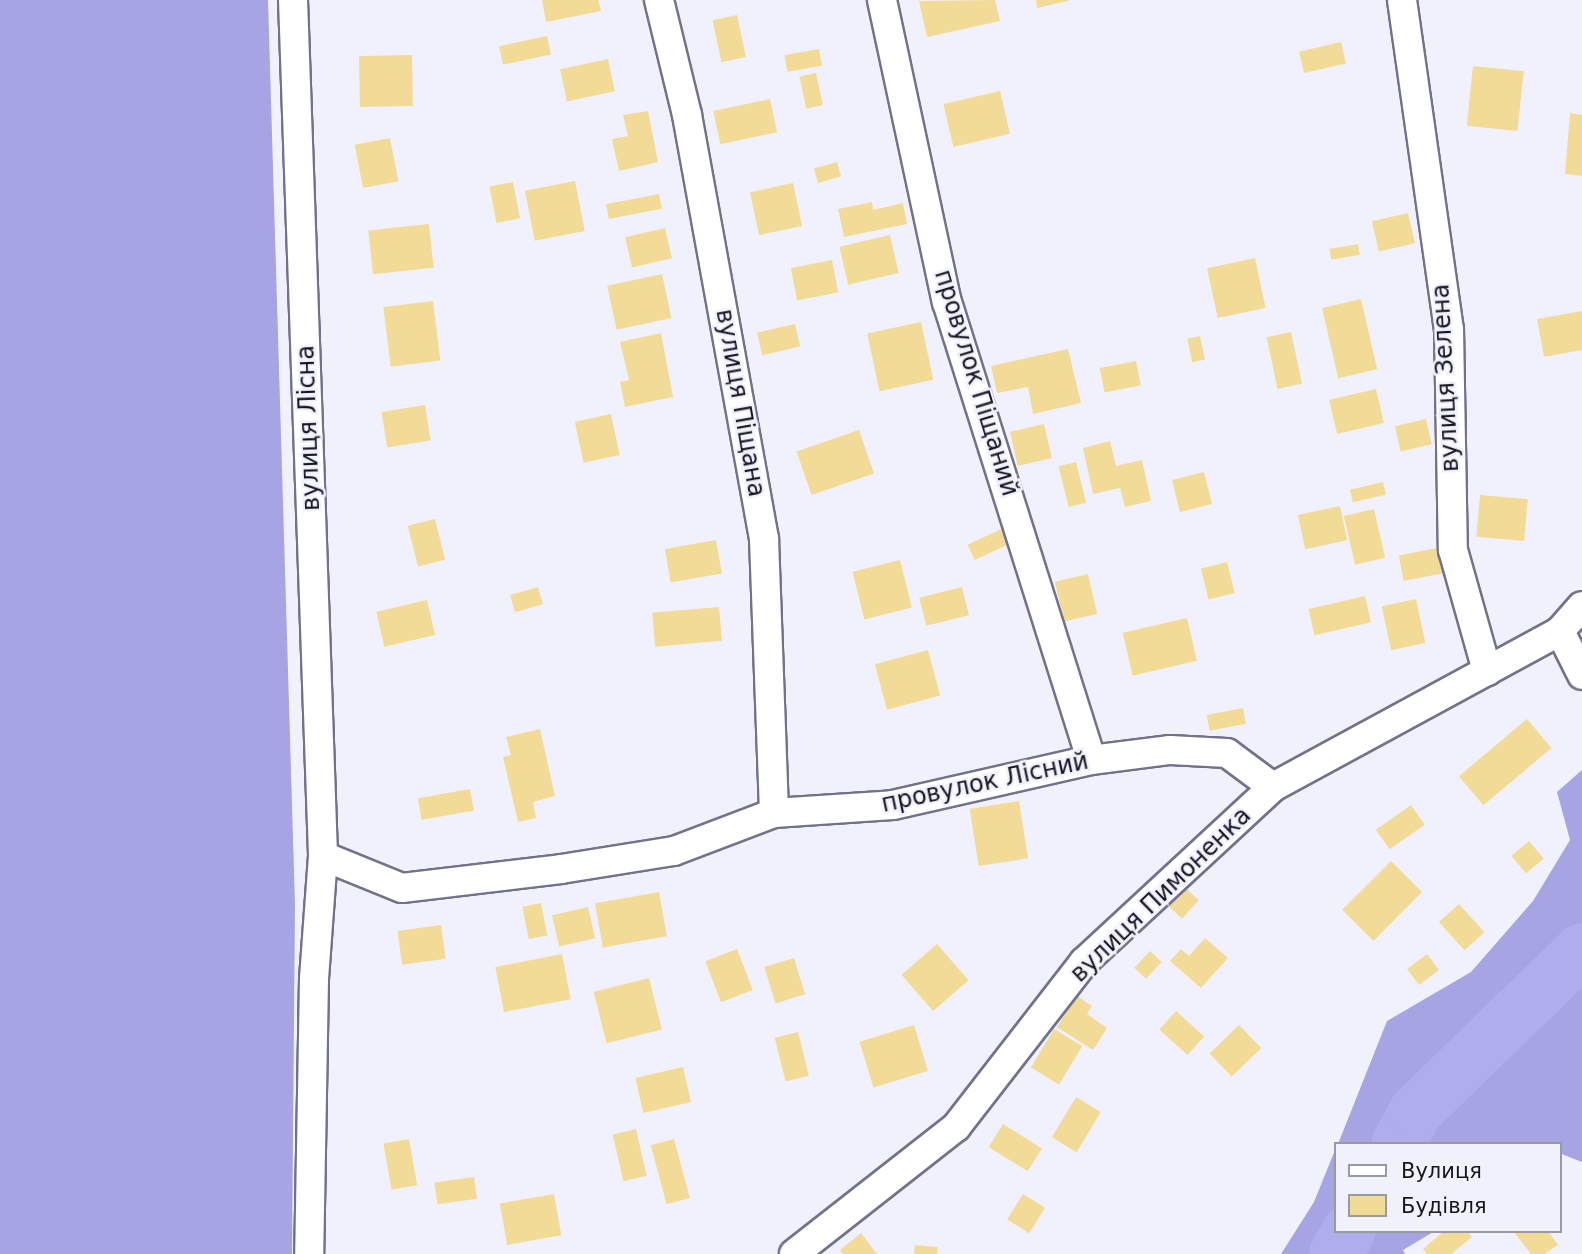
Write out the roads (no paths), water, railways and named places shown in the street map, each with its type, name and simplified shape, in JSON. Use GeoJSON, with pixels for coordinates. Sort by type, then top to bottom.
{"type":"FeatureCollection","features":[{"type":"Feature","properties":{"kind":"street","name":"вулиця Лісна"},"geometry":{"type":"LineString","coordinates":[[293,0],[323,856],[314,979],[309,1254]]}},
{"type":"Feature","properties":{"kind":"street","name":"вулиця Піщана"},"geometry":{"type":"LineString","coordinates":[[659,0],[687,115],[764,539],[774,813]]}},
{"type":"Feature","properties":{"kind":"street","name":"провулок Піщаний"},"geometry":{"type":"LineString","coordinates":[[882,0],[947,302],[1091,760]]}},
{"type":"Feature","properties":{"kind":"street","name":"вулиця Зелена"},"geometry":{"type":"LineString","coordinates":[[1402,0],[1449,329],[1453,550],[1487,671]]}},
{"type":"Feature","properties":{"kind":"street","name":"вулиця Пимоненка"},"geometry":{"type":"LineString","coordinates":[[794,1254],[956,1127],[1084,962],[1273,787],[1560,631],[1582,606]]}},
{"type":"Feature","properties":{"kind":"street"},"geometry":{"type":"LineString","coordinates":[[1560,631],[1582,674]]}},
{"type":"Feature","properties":{"kind":"street","name":"провулок Лісний"},"geometry":{"type":"LineString","coordinates":[[323,856],[402,888],[674,851],[774,813],[893,805],[1091,760],[1170,750],[1227,753],[1273,787]]}},
{"type":"Feature","properties":{"kind":"waterway"},"geometry":{"type":"LineString","coordinates":[[1399,1142],[1416,1111],[1582,950]]}},
{"type":"Feature","properties":{"kind":"waterway"},"geometry":{"type":"LineString","coordinates":[[1336,1254],[1348,1233]]}}]}
